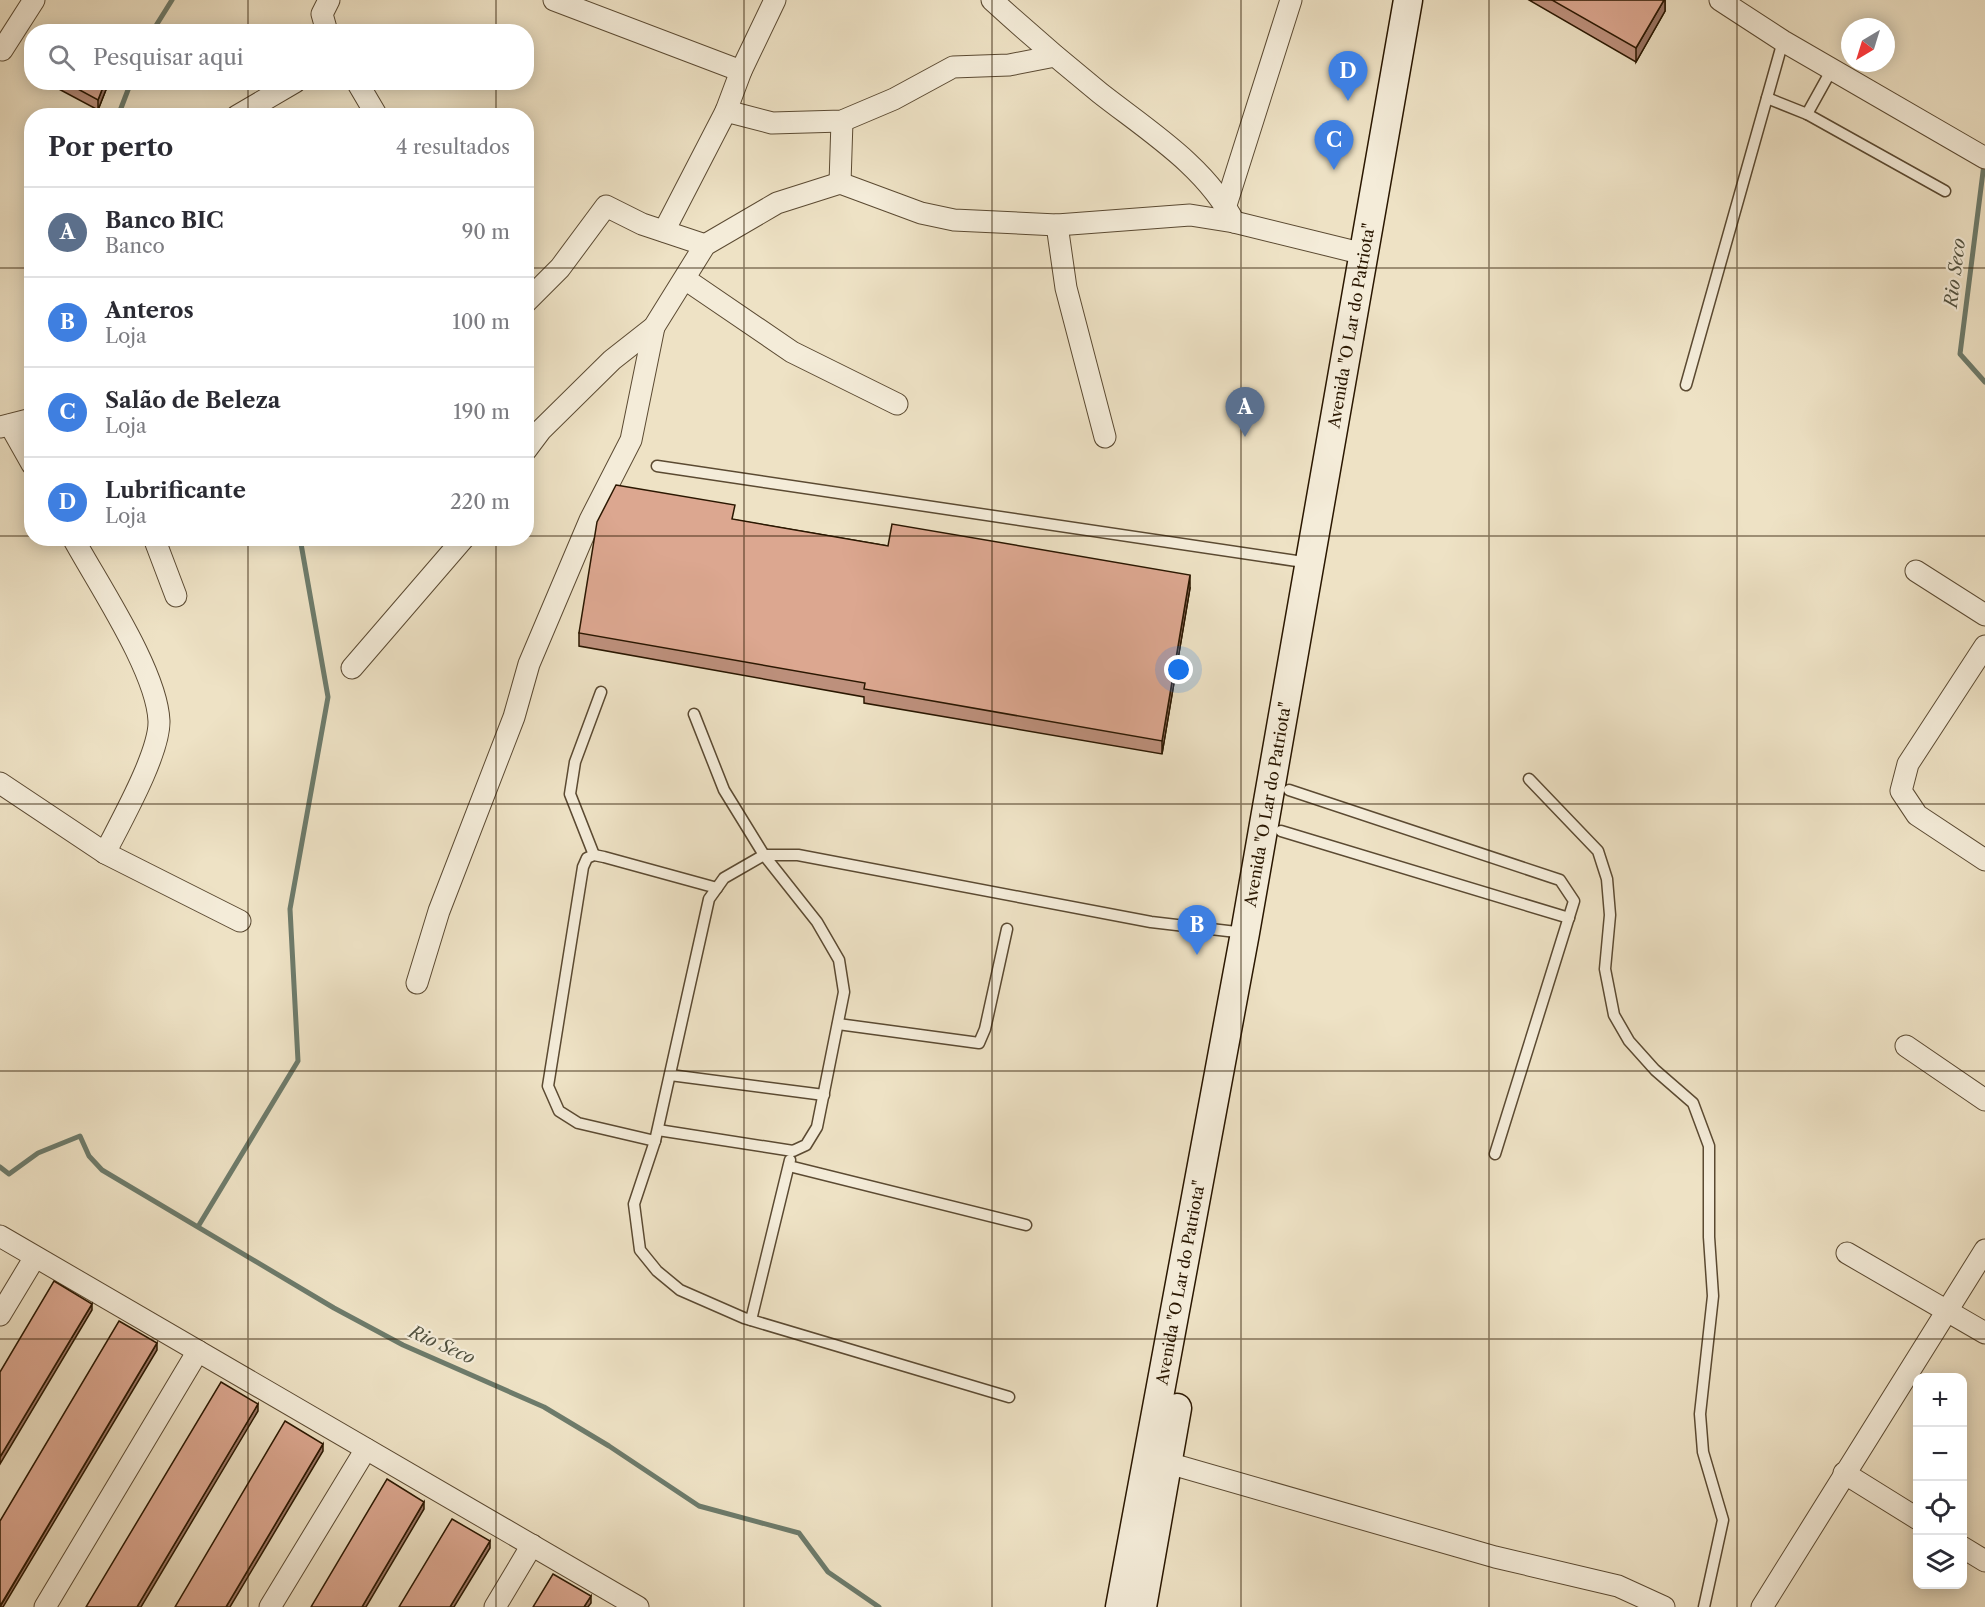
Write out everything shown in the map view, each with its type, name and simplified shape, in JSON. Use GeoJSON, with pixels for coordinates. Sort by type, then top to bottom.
{"type":"FeatureCollection","features":[{"type":"Feature","properties":{"kind":"main road","name":"Avenida \"O Lar do Patriota\""},"geometry":{"type":"LineString","coordinates":[[1120,1607],[1245,933],[1408,0]]}},
{"type":"Feature","properties":{"kind":"main road","name":"Avenida \"O Lar do Patriota\""},"geometry":{"type":"LineString","coordinates":[[1142,1607],[1229,1098],[1289,790],[1427,0]]}},
{"type":"Feature","properties":{"kind":"street"},"geometry":{"type":"LineString","coordinates":[[2,50],[34,0]]}},
{"type":"Feature","properties":{"kind":"street"},"geometry":{"type":"LineString","coordinates":[[325,24],[322,14],[328,0]]}},
{"type":"Feature","properties":{"kind":"street"},"geometry":{"type":"LineString","coordinates":[[554,0],[741,71]]}},
{"type":"Feature","properties":{"kind":"street"},"geometry":{"type":"LineString","coordinates":[[664,231],[726,111],[741,71],[775,0]]}},
{"type":"Feature","properties":{"kind":"street"},"geometry":{"type":"LineString","coordinates":[[992,0],[1055,56],[1188,164],[1230,214]]}},
{"type":"Feature","properties":{"kind":"street"},"geometry":{"type":"LineString","coordinates":[[1230,214],[1291,0]]}},
{"type":"Feature","properties":{"kind":"street"},"geometry":{"type":"LineString","coordinates":[[1720,0],[1783,41],[1985,158]]}},
{"type":"Feature","properties":{"kind":"street"},"geometry":{"type":"LineString","coordinates":[[726,111],[772,123],[842,122],[894,99],[953,67],[1009,66],[1055,56]]}},
{"type":"Feature","properties":{"kind":"street"},"geometry":{"type":"LineString","coordinates":[[251,108],[281,90]]}},
{"type":"Feature","properties":{"kind":"street"},"geometry":{"type":"LineString","coordinates":[[362,90],[372,108]]}},
{"type":"Feature","properties":{"kind":"street"},"geometry":{"type":"LineString","coordinates":[[840,183],[842,122]]}},
{"type":"Feature","properties":{"kind":"street"},"geometry":{"type":"LineString","coordinates":[[534,439],[612,360],[654,327],[705,245],[777,203],[840,183],[921,213],[954,220],[1057,225],[1230,214],[1364,254]]}},
{"type":"Feature","properties":{"kind":"street"},"geometry":{"type":"LineString","coordinates":[[534,294],[560,268],[606,206],[642,224],[705,245]]}},
{"type":"Feature","properties":{"kind":"street"},"geometry":{"type":"LineString","coordinates":[[1057,225],[1066,288],[1105,437]]}},
{"type":"Feature","properties":{"kind":"street"},"geometry":{"type":"LineString","coordinates":[[685,279],[792,352],[897,404]]}},
{"type":"Feature","properties":{"kind":"street"},"geometry":{"type":"LineString","coordinates":[[417,983],[439,911],[514,717],[529,664],[590,520],[631,440],[654,327]]}},
{"type":"Feature","properties":{"kind":"street"},"geometry":{"type":"LineString","coordinates":[[24,421],[5,426],[24,453]]}},
{"type":"Feature","properties":{"kind":"street"},"geometry":{"type":"LineString","coordinates":[[77,546],[143,666],[155,701],[159,723],[151,753],[124,817],[105,853]]}},
{"type":"Feature","properties":{"kind":"street"},"geometry":{"type":"LineString","coordinates":[[157,546],[176,596]]}},
{"type":"Feature","properties":{"kind":"street"},"geometry":{"type":"LineString","coordinates":[[352,668],[457,546]]}},
{"type":"Feature","properties":{"kind":"street"},"geometry":{"type":"LineString","coordinates":[[1916,571],[1985,615]]}},
{"type":"Feature","properties":{"kind":"street"},"geometry":{"type":"LineString","coordinates":[[1985,646],[1908,764],[1901,791],[1917,815],[1985,860]]}},
{"type":"Feature","properties":{"kind":"street"},"geometry":{"type":"LineString","coordinates":[[0,783],[105,853],[240,921]]}},
{"type":"Feature","properties":{"kind":"street"},"geometry":{"type":"LineString","coordinates":[[1906,1046],[1985,1100]]}},
{"type":"Feature","properties":{"kind":"street"},"geometry":{"type":"LineString","coordinates":[[0,1236],[638,1607]]}},
{"type":"Feature","properties":{"kind":"street"},"geometry":{"type":"LineString","coordinates":[[1762,1607],[1985,1250]]}},
{"type":"Feature","properties":{"kind":"street"},"geometry":{"type":"LineString","coordinates":[[1847,1253],[1985,1333]]}},
{"type":"Feature","properties":{"kind":"street"},"geometry":{"type":"LineString","coordinates":[[0,1315],[35,1257]]}},
{"type":"Feature","properties":{"kind":"street"},"geometry":{"type":"LineString","coordinates":[[45,1607],[198,1351]]}},
{"type":"Feature","properties":{"kind":"street"},"geometry":{"type":"LineString","coordinates":[[270,1607],[366,1449]]}},
{"type":"Feature","properties":{"kind":"street"},"geometry":{"type":"LineString","coordinates":[[1168,1462],[1495,1557],[1618,1586],[1664,1607]]}},
{"type":"Feature","properties":{"kind":"street"},"geometry":{"type":"LineString","coordinates":[[1844,1473],[1913,1516]]}},
{"type":"Feature","properties":{"kind":"street"},"geometry":{"type":"LineString","coordinates":[[495,1607],[532,1545]]}},
{"type":"Feature","properties":{"kind":"street"},"geometry":{"type":"LineString","coordinates":[[1967,1550],[1985,1561]]}},
{"type":"Feature","properties":{"kind":"lane"},"geometry":{"type":"LineString","coordinates":[[1686,386],[1783,41]]}},
{"type":"Feature","properties":{"kind":"lane"},"geometry":{"type":"LineString","coordinates":[[1807,114],[1832,69]]}},
{"type":"Feature","properties":{"kind":"lane"},"geometry":{"type":"LineString","coordinates":[[1767,98],[1807,114],[1945,190]]}},
{"type":"Feature","properties":{"kind":"lane"},"geometry":{"type":"LineString","coordinates":[[657,466],[1310,564]]}},
{"type":"Feature","properties":{"kind":"lane"},"geometry":{"type":"LineString","coordinates":[[594,855],[570,794],[575,762],[601,692]]}},
{"type":"Feature","properties":{"kind":"lane"},"geometry":{"type":"LineString","coordinates":[[694,714],[724,790],[764,855],[817,922],[839,960],[844,992],[817,1127],[806,1145],[793,1151],[657,1136],[578,1123],[559,1111],[548,1086],[583,867],[587,858],[594,855],[717,888]]}},
{"type":"Feature","properties":{"kind":"lane"},"geometry":{"type":"LineString","coordinates":[[1529,779],[1598,851],[1607,879],[1610,915],[1605,969],[1614,1015],[1629,1041],[1655,1070],[1693,1103],[1708,1146],[1709,1237],[1713,1296],[1700,1414],[1703,1452],[1723,1520],[1704,1607]]}},
{"type":"Feature","properties":{"kind":"lane"},"geometry":{"type":"LineString","coordinates":[[1289,790],[1560,880],[1574,901],[1495,1154]]}},
{"type":"Feature","properties":{"kind":"lane"},"geometry":{"type":"LineString","coordinates":[[1281,831],[1569,918]]}},
{"type":"Feature","properties":{"kind":"lane"},"geometry":{"type":"LineString","coordinates":[[1009,1397],[751,1320],[680,1290],[657,1271],[640,1250],[634,1204],[657,1136],[709,899],[724,878],[764,855],[798,855],[1151,922],[1245,933]]}},
{"type":"Feature","properties":{"kind":"lane"},"geometry":{"type":"LineString","coordinates":[[838,1024],[979,1043],[985,1029],[1007,929]]}},
{"type":"Feature","properties":{"kind":"lane"},"geometry":{"type":"LineString","coordinates":[[669,1075],[824,1095]]}},
{"type":"Feature","properties":{"kind":"lane"},"geometry":{"type":"LineString","coordinates":[[751,1320],[793,1151]]}},
{"type":"Feature","properties":{"kind":"lane"},"geometry":{"type":"LineString","coordinates":[[789,1166],[1026,1225]]}},
{"type":"Feature","properties":{"kind":"building"},"geometry":{"type":"Polygon","coordinates":[[[1552,0],[1664,0],[1636,48],[1552,0]]]}},
{"type":"Feature","properties":{"kind":"building"},"geometry":{"type":"Polygon","coordinates":[[[80,90],[102,90],[98,100],[80,90]]]}},
{"type":"Feature","properties":{"kind":"building"},"geometry":{"type":"Polygon","coordinates":[[[616,485],[735,505],[732,519],[888,546],[892,524],[1190,575],[1162,741],[864,689],[865,683],[579,633],[597,522],[616,485]]]}},
{"type":"Feature","properties":{"kind":"building"},"geometry":{"type":"Polygon","coordinates":[[[54,1281],[92,1304],[0,1457],[0,1372],[54,1281]]]}},
{"type":"Feature","properties":{"kind":"building"},"geometry":{"type":"Polygon","coordinates":[[[119,1321],[157,1343],[0,1606],[0,1521],[119,1321]]]}},
{"type":"Feature","properties":{"kind":"building"},"geometry":{"type":"Polygon","coordinates":[[[221,1382],[258,1404],[137,1607],[86,1607],[221,1382]]]}},
{"type":"Feature","properties":{"kind":"building"},"geometry":{"type":"Polygon","coordinates":[[[285,1421],[323,1444],[226,1607],[175,1607],[285,1421]]]}},
{"type":"Feature","properties":{"kind":"building"},"geometry":{"type":"Polygon","coordinates":[[[387,1479],[424,1502],[362,1607],[311,1607],[387,1479]]]}},
{"type":"Feature","properties":{"kind":"building"},"geometry":{"type":"Polygon","coordinates":[[[452,1519],[490,1541],[450,1607],[399,1607],[452,1519]]]}},
{"type":"Feature","properties":{"kind":"building"},"geometry":{"type":"Polygon","coordinates":[[[553,1574],[591,1596],[584,1607],[533,1607],[553,1574]]]}},
{"type":"Feature","properties":{"kind":"waterway"},"geometry":{"type":"LineString","coordinates":[[157,24],[172,0]]}},
{"type":"Feature","properties":{"kind":"waterway"},"geometry":{"type":"LineString","coordinates":[[121,108],[128,90]]}},
{"type":"Feature","properties":{"kind":"waterway","name":"Rio Seco"},"geometry":{"type":"LineString","coordinates":[[1984,164],[1960,354],[1985,382]]}},
{"type":"Feature","properties":{"kind":"waterway"},"geometry":{"type":"LineString","coordinates":[[199,1225],[298,1061],[290,909],[328,697],[301,546]]}},
{"type":"Feature","properties":{"kind":"waterway","name":"Rio Seco"},"geometry":{"type":"LineString","coordinates":[[0,1167],[9,1174],[38,1153],[80,1136],[89,1156],[102,1170],[334,1308],[403,1345],[544,1407],[609,1446],[699,1506],[799,1533],[828,1572],[879,1607]]}},
{"type":"Feature","properties":{"kind":"place","name":"Lubrificante"},"geometry":{"type":"Point","coordinates":[1348,101]}},
{"type":"Feature","properties":{"kind":"place","name":"Salão de Beleza"},"geometry":{"type":"Point","coordinates":[1334,170]}},
{"type":"Feature","properties":{"kind":"place","name":"Banco BIC"},"geometry":{"type":"Point","coordinates":[1245,437]}},
{"type":"Feature","properties":{"kind":"place","name":"Anteros"},"geometry":{"type":"Point","coordinates":[1197,955]}}]}
